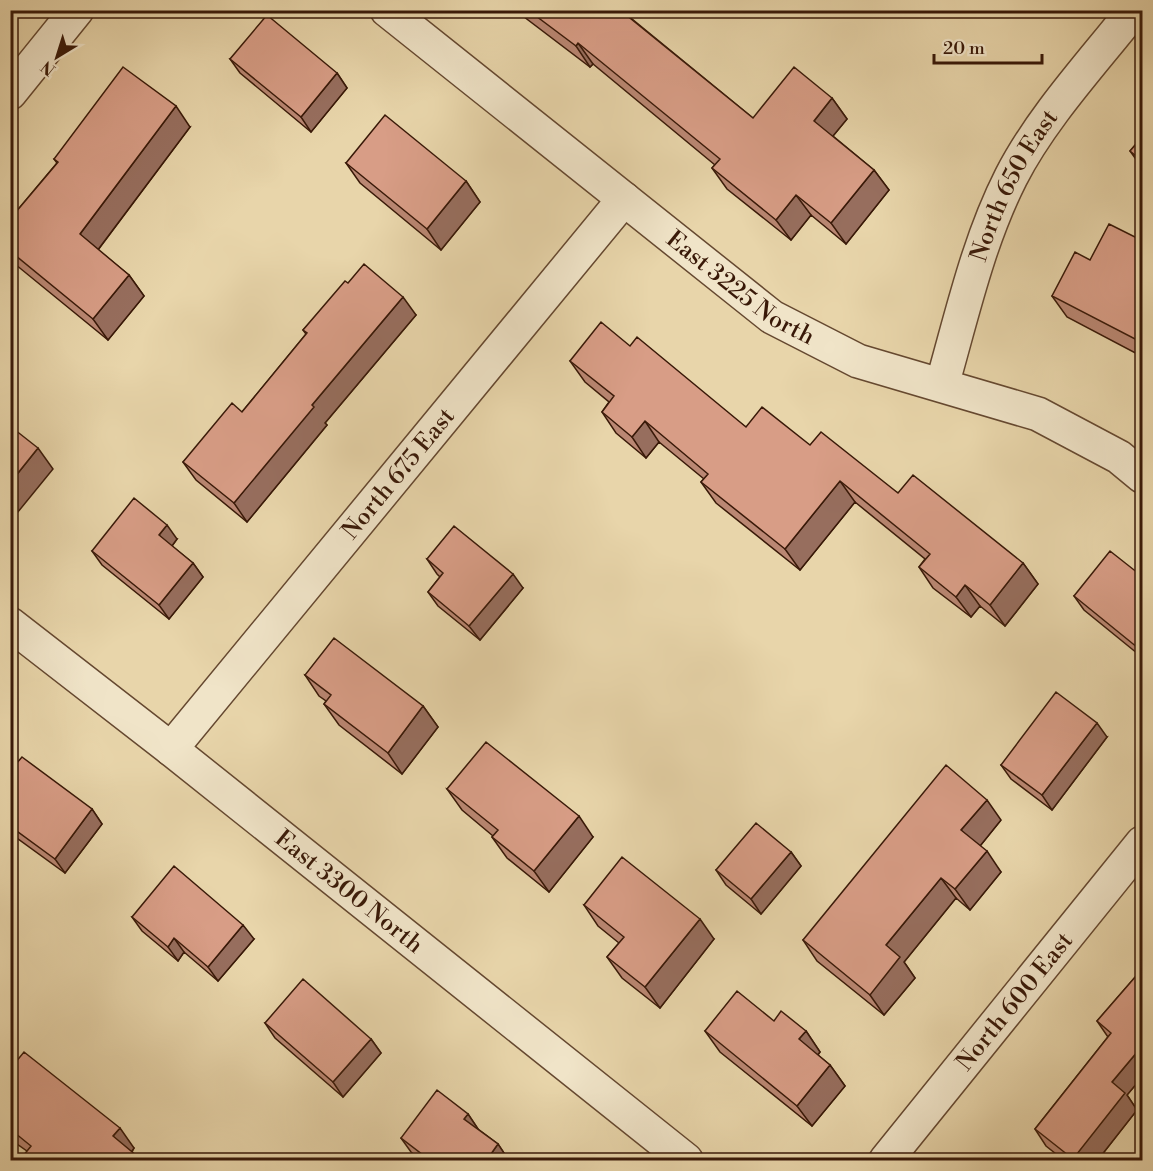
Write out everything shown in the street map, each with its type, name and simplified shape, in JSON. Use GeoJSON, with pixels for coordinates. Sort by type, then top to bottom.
{"type":"FeatureCollection","features":[{"type":"Feature","properties":{"kind":"street"},"geometry":{"type":"LineString","coordinates":[[10,93],[77,10]]}},
{"type":"Feature","properties":{"kind":"street","name":"East 3225 North"},"geometry":{"type":"LineString","coordinates":[[387,10],[772,317],[858,361],[1038,414],[1119,457],[1143,476]]}},
{"type":"Feature","properties":{"kind":"street","name":"North 650 East"},"geometry":{"type":"LineString","coordinates":[[942,385],[988,227],[1012,175],[1039,130],[1134,10]]}},
{"type":"Feature","properties":{"kind":"street","name":"North 675 East"},"geometry":{"type":"LineString","coordinates":[[171,749],[624,199]]}},
{"type":"Feature","properties":{"kind":"street","name":"East 3300 North"},"geometry":{"type":"LineString","coordinates":[[10,624],[171,749],[687,1161]]}},
{"type":"Feature","properties":{"kind":"street","name":"North 600 East"},"geometry":{"type":"LineString","coordinates":[[886,1161],[1143,843]]}},
{"type":"Feature","properties":{"kind":"building"},"geometry":{"type":"Polygon","coordinates":[[[528,10],[620,10],[753,118],[794,67],[832,98],[814,121],[874,170],[831,223],[796,195],[776,220],[712,168],[720,159],[578,43],[576,46],[528,10]]]}},
{"type":"Feature","properties":{"kind":"building"},"geometry":{"type":"Polygon","coordinates":[[[267,15],[337,73],[301,117],[230,59],[267,15]]]}},
{"type":"Feature","properties":{"kind":"building"},"geometry":{"type":"Polygon","coordinates":[[[123,67],[176,106],[80,234],[129,275],[93,319],[10,251],[10,219],[58,162],[54,159],[123,67]]]}},
{"type":"Feature","properties":{"kind":"building"},"geometry":{"type":"Polygon","coordinates":[[[385,115],[466,181],[427,229],[346,163],[385,115]]]}},
{"type":"Feature","properties":{"kind":"building"},"geometry":{"type":"Polygon","coordinates":[[[1143,136],[1143,162],[1130,151],[1143,136]]]}},
{"type":"Feature","properties":{"kind":"building"},"geometry":{"type":"Polygon","coordinates":[[[1109,224],[1143,241],[1143,329],[1137,340],[1052,296],[1075,252],[1090,260],[1109,224]]]}},
{"type":"Feature","properties":{"kind":"building"},"geometry":{"type":"Polygon","coordinates":[[[364,264],[403,297],[312,405],[314,407],[234,503],[183,462],[232,403],[242,412],[307,333],[303,330],[345,281],[348,283],[364,264]]]}},
{"type":"Feature","properties":{"kind":"building"},"geometry":{"type":"Polygon","coordinates":[[[601,322],[630,346],[637,337],[746,427],[762,407],[810,445],[821,432],[898,493],[913,475],[1023,563],[990,605],[965,585],[956,597],[919,567],[930,554],[840,481],[785,549],[701,482],[708,474],[645,421],[632,437],[602,412],[614,396],[570,361],[601,322]]]}},
{"type":"Feature","properties":{"kind":"building"},"geometry":{"type":"Polygon","coordinates":[[[10,426],[38,448],[10,483],[10,426]]]}},
{"type":"Feature","properties":{"kind":"building"},"geometry":{"type":"Polygon","coordinates":[[[134,498],[167,525],[159,535],[193,563],[159,605],[92,551],[134,498]]]}},
{"type":"Feature","properties":{"kind":"building"},"geometry":{"type":"Polygon","coordinates":[[[454,526],[513,574],[469,626],[428,592],[443,573],[427,559],[454,526]]]}},
{"type":"Feature","properties":{"kind":"building"},"geometry":{"type":"Polygon","coordinates":[[[1110,551],[1143,577],[1143,652],[1074,596],[1110,551]]]}},
{"type":"Feature","properties":{"kind":"building"},"geometry":{"type":"Polygon","coordinates":[[[334,638],[423,706],[388,753],[324,704],[331,695],[305,675],[334,638]]]}},
{"type":"Feature","properties":{"kind":"building"},"geometry":{"type":"Polygon","coordinates":[[[1056,692],[1097,723],[1042,795],[1001,765],[1056,692]]]}},
{"type":"Feature","properties":{"kind":"building"},"geometry":{"type":"Polygon","coordinates":[[[486,742],[579,816],[534,871],[492,837],[498,830],[447,789],[486,742]]]}},
{"type":"Feature","properties":{"kind":"building"},"geometry":{"type":"Polygon","coordinates":[[[22,757],[92,809],[55,859],[10,826],[10,771],[22,757]]]}},
{"type":"Feature","properties":{"kind":"building"},"geometry":{"type":"Polygon","coordinates":[[[946,765],[987,800],[961,830],[987,851],[955,889],[941,878],[886,945],[900,957],[870,995],[803,940],[946,765]]]}},
{"type":"Feature","properties":{"kind":"building"},"geometry":{"type":"Polygon","coordinates":[[[756,823],[791,852],[751,899],[716,870],[756,823]]]}},
{"type":"Feature","properties":{"kind":"building"},"geometry":{"type":"Polygon","coordinates":[[[622,857],[700,919],[645,987],[607,957],[624,937],[584,905],[622,857]]]}},
{"type":"Feature","properties":{"kind":"building"},"geometry":{"type":"Polygon","coordinates":[[[174,866],[243,925],[208,967],[174,938],[168,947],[132,917],[174,866]]]}},
{"type":"Feature","properties":{"kind":"building"},"geometry":{"type":"Polygon","coordinates":[[[1143,968],[1143,1045],[1112,1082],[1125,1093],[1073,1159],[1035,1129],[1111,1033],[1097,1021],[1143,968]]]}},
{"type":"Feature","properties":{"kind":"building"},"geometry":{"type":"Polygon","coordinates":[[[303,979],[371,1039],[333,1082],[265,1023],[303,979]]]}},
{"type":"Feature","properties":{"kind":"building"},"geometry":{"type":"Polygon","coordinates":[[[737,991],[774,1021],[781,1011],[806,1031],[799,1039],[830,1065],[797,1106],[705,1031],[737,991]]]}},
{"type":"Feature","properties":{"kind":"building"},"geometry":{"type":"Polygon","coordinates":[[[24,1052],[120,1128],[113,1136],[143,1161],[19,1161],[31,1146],[10,1129],[10,1069],[24,1052]]]}},
{"type":"Feature","properties":{"kind":"building"},"geometry":{"type":"Polygon","coordinates":[[[437,1090],[468,1114],[464,1119],[498,1144],[486,1161],[431,1161],[401,1138],[437,1090]]]}}]}
